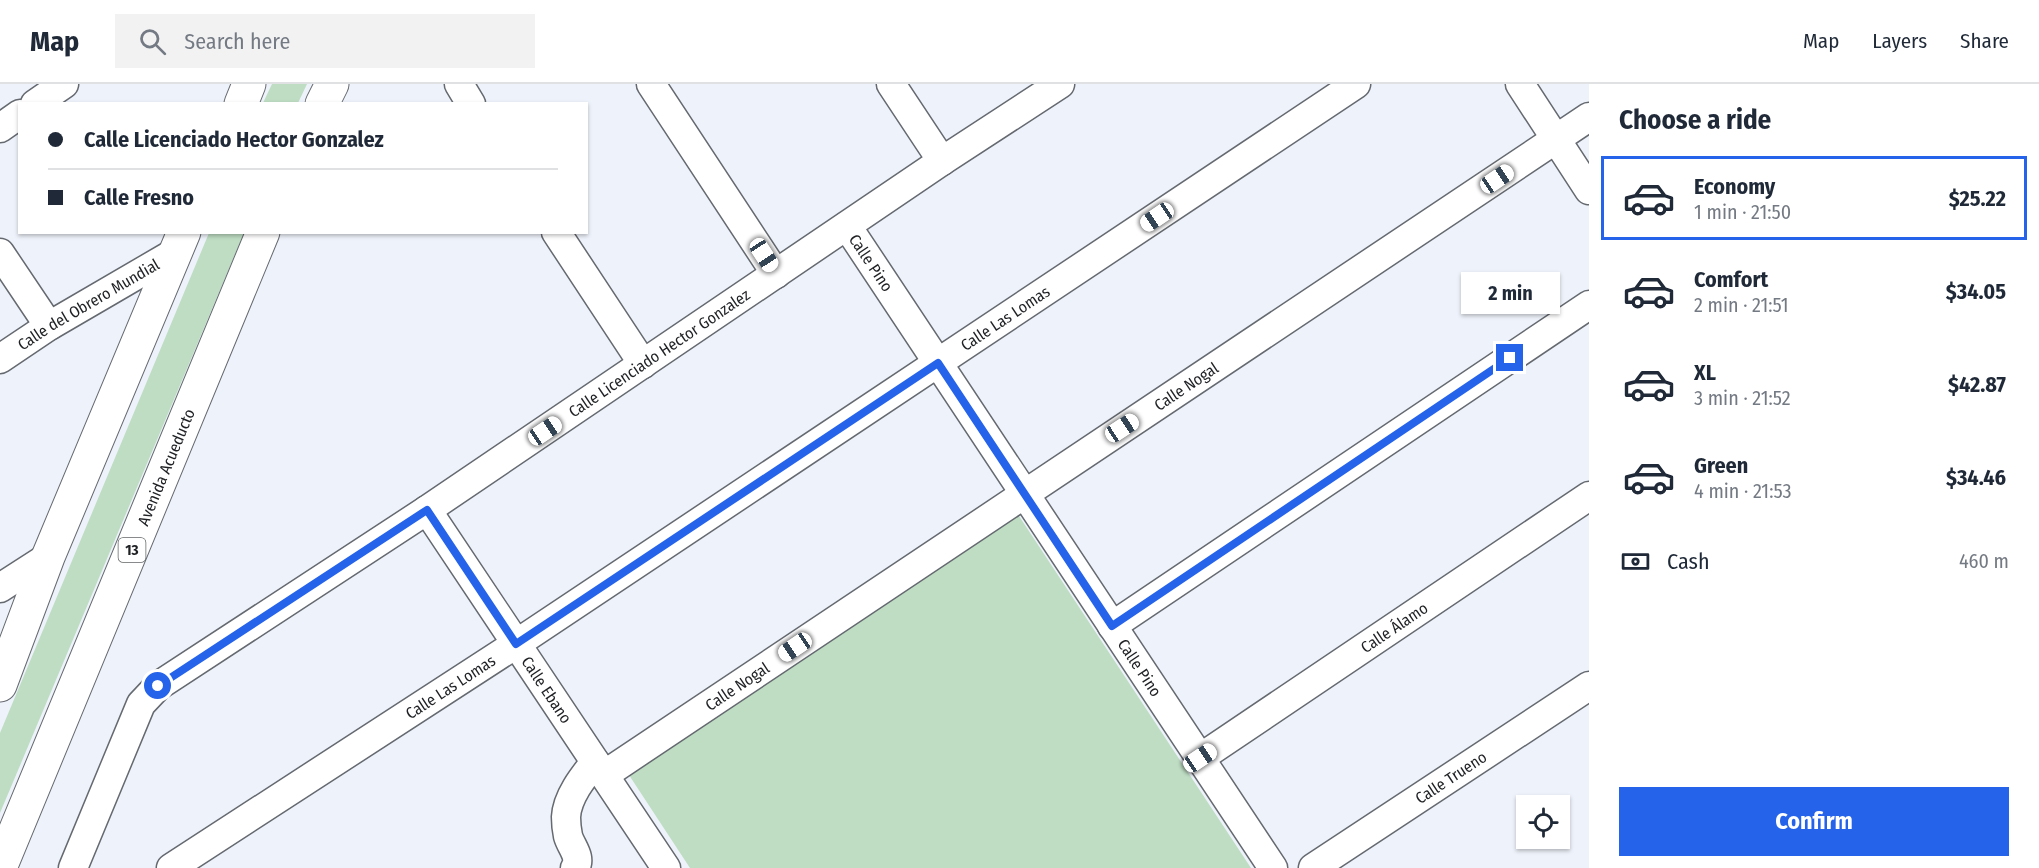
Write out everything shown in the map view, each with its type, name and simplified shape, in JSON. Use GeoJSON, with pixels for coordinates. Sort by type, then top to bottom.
{"type":"FeatureCollection","features":[{"type":"Feature","properties":{"kind":"main road"},"geometry":{"type":"LineString","coordinates":[[242,102],[249,84]]}},
{"type":"Feature","properties":{"kind":"main road"},"geometry":{"type":"LineString","coordinates":[[322,102],[332,84]]}},
{"type":"Feature","properties":{"kind":"main road","name":"Avenida Acueducto"},"geometry":{"type":"LineString","coordinates":[[0,868],[262,234]]}},
{"type":"Feature","properties":{"kind":"main road"},"geometry":{"type":"LineString","coordinates":[[0,685],[48,557],[180,242]]}},
{"type":"Feature","properties":{"kind":"street"},"geometry":{"type":"LineString","coordinates":[[38,102],[64,84]]}},
{"type":"Feature","properties":{"kind":"street"},"geometry":{"type":"LineString","coordinates":[[459,84],[470,102]]}},
{"type":"Feature","properties":{"kind":"street"},"geometry":{"type":"LineString","coordinates":[[651,84],[776,274]]}},
{"type":"Feature","properties":{"kind":"street"},"geometry":{"type":"LineString","coordinates":[[891,84],[942,161]]}},
{"type":"Feature","properties":{"kind":"street","name":"Calle Licenciado Hector Gonzalez"},"geometry":{"type":"LineString","coordinates":[[73,868],[141,704],[158,686],[427,510],[942,161],[1060,84]]}},
{"type":"Feature","properties":{"kind":"street","name":"Calle Las Lomas"},"geometry":{"type":"LineString","coordinates":[[171,868],[516,644],[1356,84]]}},
{"type":"Feature","properties":{"kind":"street"},"geometry":{"type":"LineString","coordinates":[[1520,84],[1589,190]]}},
{"type":"Feature","properties":{"kind":"street"},"geometry":{"type":"LineString","coordinates":[[0,128],[18,115]]}},
{"type":"Feature","properties":{"kind":"street","name":"Calle Nogal"},"geometry":{"type":"LineString","coordinates":[[599,768],[1024,493],[1589,117]]}},
{"type":"Feature","properties":{"kind":"street","name":"Calle Pino"},"geometry":{"type":"LineString","coordinates":[[847,226],[1273,868]]}},
{"type":"Feature","properties":{"kind":"street"},"geometry":{"type":"LineString","coordinates":[[557,234],[643,364]]}},
{"type":"Feature","properties":{"kind":"street","name":"Calle del Obrero Mundial"},"geometry":{"type":"LineString","coordinates":[[0,359],[180,242]]}},
{"type":"Feature","properties":{"kind":"street"},"geometry":{"type":"LineString","coordinates":[[0,253],[49,326]]}},
{"type":"Feature","properties":{"kind":"street"},"geometry":{"type":"LineString","coordinates":[[1112,626],[1589,305]]}},
{"type":"Feature","properties":{"kind":"street","name":"Calle Álamo"},"geometry":{"type":"LineString","coordinates":[[1200,758],[1589,496]]}},
{"type":"Feature","properties":{"kind":"street","name":"Calle Ebano"},"geometry":{"type":"LineString","coordinates":[[427,510],[666,868]]}},
{"type":"Feature","properties":{"kind":"street"},"geometry":{"type":"LineString","coordinates":[[0,588],[48,557]]}},
{"type":"Feature","properties":{"kind":"street","name":"Calle Trueno"},"geometry":{"type":"LineString","coordinates":[[1313,868],[1589,686]]}},
{"type":"Feature","properties":{"kind":"street"},"geometry":{"type":"LineString","coordinates":[[574,868],[577,864],[577,856],[568,836],[566,816],[571,799],[599,768]]}},
{"type":"Feature","properties":{"kind":"green space"},"geometry":{"type":"Polygon","coordinates":[[[272,84],[307,84],[298,102],[263,102],[272,84]]]}},
{"type":"Feature","properties":{"kind":"green space"},"geometry":{"type":"Polygon","coordinates":[[[209,234],[244,234],[0,813],[0,733],[209,234]]]}},
{"type":"Feature","properties":{"kind":"green space"},"geometry":{"type":"Polygon","coordinates":[[[1017,513],[1251,868],[690,868],[629,775],[1017,513]]]}},
{"type":"Feature","properties":{"kind":"route"},"geometry":{"type":"LineString","coordinates":[[158,686],[427,510],[516,644],[938,363],[1112,626],[1510,358]]}}]}
